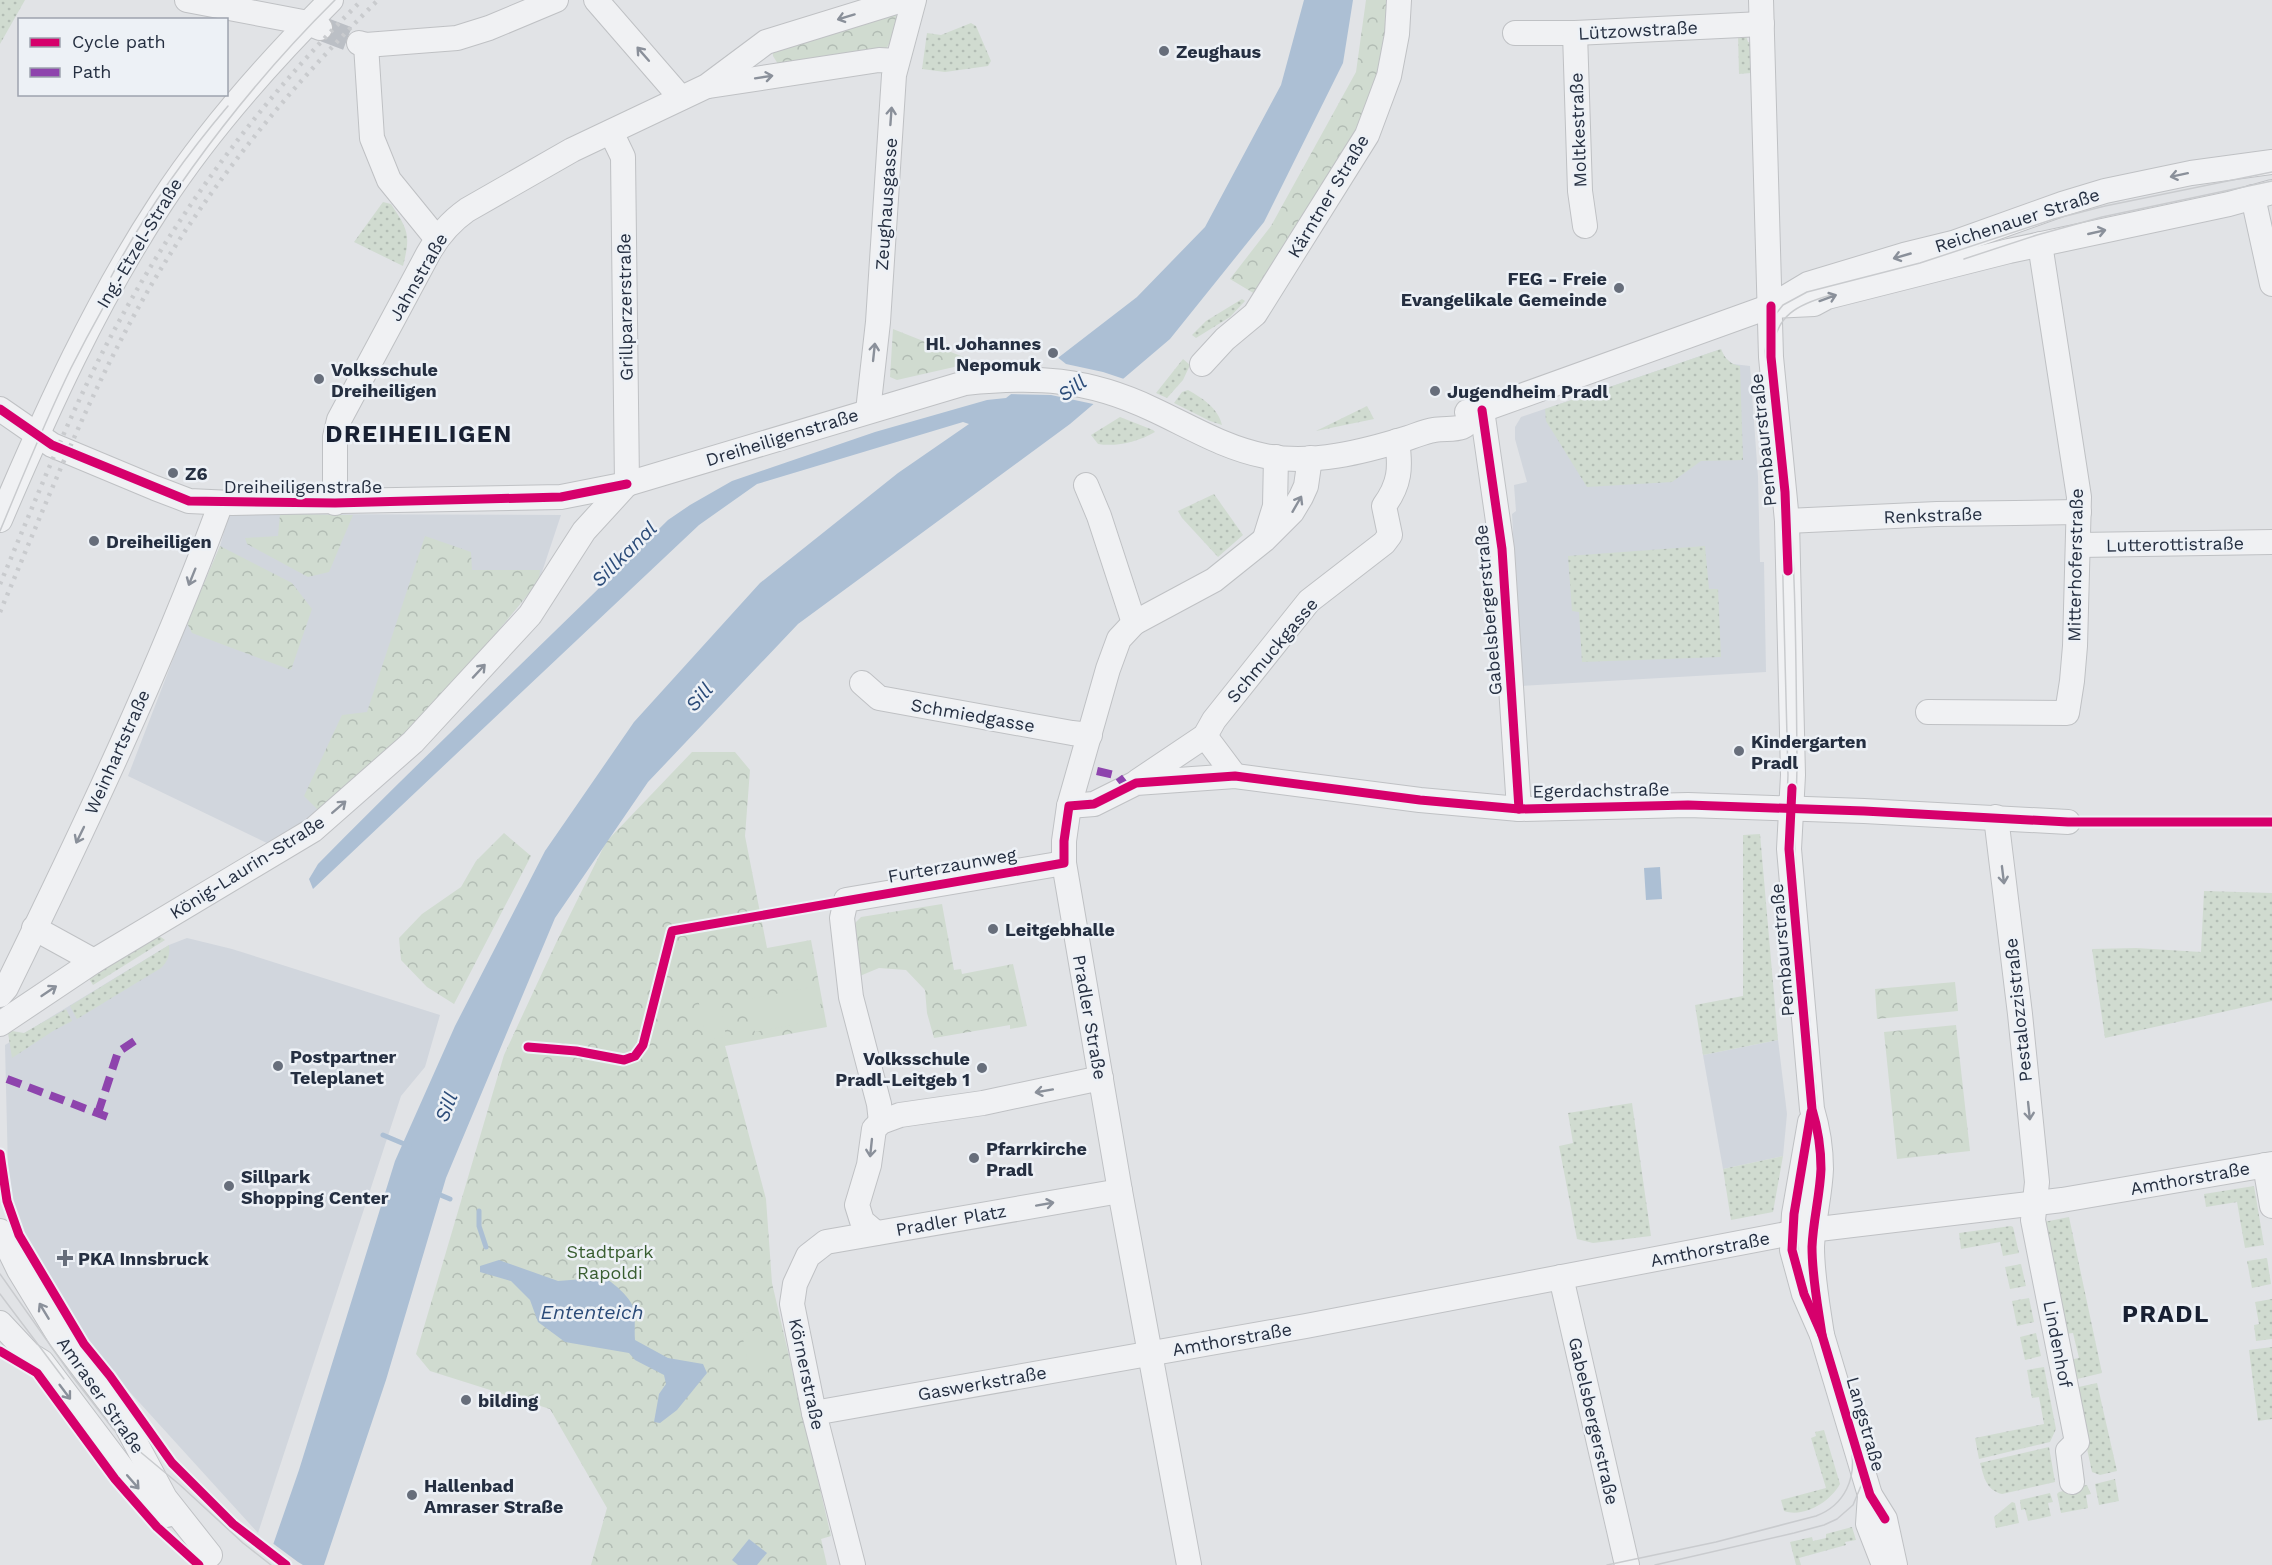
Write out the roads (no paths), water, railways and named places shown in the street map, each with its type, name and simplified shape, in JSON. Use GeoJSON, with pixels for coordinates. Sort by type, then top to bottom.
{"type":"FeatureCollection","features":[{"type":"Feature","properties":{"kind":"street"},"geometry":{"type":"LineString","coordinates":[[187,0],[316,26]]}},
{"type":"Feature","properties":{"kind":"street","name":"Ing.-Etzel-Straße"},"geometry":{"type":"LineString","coordinates":[[0,520],[37,435],[91,323],[119,271],[162,202],[214,129],[316,26],[331,0]]}},
{"type":"Feature","properties":{"kind":"street"},"geometry":{"type":"LineString","coordinates":[[437,239],[389,180],[372,138],[362,44],[457,38],[489,28],[556,0]]}},
{"type":"Feature","properties":{"kind":"street"},"geometry":{"type":"LineString","coordinates":[[596,0],[681,98]]}},
{"type":"Feature","properties":{"kind":"street","name":"Jahnstraße"},"geometry":{"type":"LineString","coordinates":[[335,503],[335,437],[339,420],[437,239],[448,226],[467,210],[572,150],[707,86],[766,42],[902,0]]}},
{"type":"Feature","properties":{"kind":"street","name":"Zeughausgasse"},"geometry":{"type":"LineString","coordinates":[[868,411],[878,322],[897,61],[908,30],[914,0]]}},
{"type":"Feature","properties":{"kind":"street","name":"Kärntner Straße"},"geometry":{"type":"LineString","coordinates":[[1202,364],[1225,339],[1255,314],[1367,135],[1389,76],[1397,34],[1399,0]]}},
{"type":"Feature","properties":{"kind":"street","name":"Pembaurstraße"},"geometry":{"type":"LineString","coordinates":[[1761,0],[1771,357],[1787,521],[1792,775],[1789,849],[1812,1109],[1818,1131],[1821,1170],[1803,1231]]}},
{"type":"Feature","properties":{"kind":"street","name":"Lützowstraße"},"geometry":{"type":"LineString","coordinates":[[1515,33],[1575,33],[1762,24]]}},
{"type":"Feature","properties":{"kind":"street","name":"Moltkestraße"},"geometry":{"type":"LineString","coordinates":[[1575,33],[1580,191],[1585,226]]}},
{"type":"Feature","properties":{"kind":"street","name":"Jahnstraße"},"geometry":{"type":"LineString","coordinates":[[707,86],[879,60],[897,61]]}},
{"type":"Feature","properties":{"kind":"street","name":"Grillparzerstraße"},"geometry":{"type":"LineString","coordinates":[[611,132],[623,157],[627,484]]}},
{"type":"Feature","properties":{"kind":"street","name":"Reichenauer Straße"},"geometry":{"type":"LineString","coordinates":[[1153,409],[1225,445],[1276,457],[1336,456],[1434,430],[1457,414],[1482,410],[1771,306],[1808,284],[1953,243],[2089,195],[2191,172],[2272,162]]}},
{"type":"Feature","properties":{"kind":"street"},"geometry":{"type":"LineString","coordinates":[[2263,194],[2272,284]]}},
{"type":"Feature","properties":{"kind":"street","name":"Reichenauer Straße"},"geometry":{"type":"LineString","coordinates":[[1771,306],[1814,304],[1827,297],[2040,244],[2229,204],[2263,194]]}},
{"type":"Feature","properties":{"kind":"street","name":"Mitterhoferstraße"},"geometry":{"type":"LineString","coordinates":[[1928,712],[2067,713],[2072,681],[2079,545],[2079,497],[2040,244]]}},
{"type":"Feature","properties":{"kind":"street","name":"Dreiheiligenstraße"},"geometry":{"type":"LineString","coordinates":[[0,409],[52,445],[73,454],[189,501],[221,503],[335,503],[561,497],[627,484],[965,383],[1010,378],[1052,380],[1086,385],[1153,409]]}},
{"type":"Feature","properties":{"kind":"street","name":"Gabelsbergerstraße"},"geometry":{"type":"LineString","coordinates":[[1482,410],[1502,549],[1519,808]]}},
{"type":"Feature","properties":{"kind":"street","name":"Schmuckgasse"},"geometry":{"type":"LineString","coordinates":[[1136,783],[1205,736],[1214,720],[1309,601],[1384,543],[1390,535],[1384,506],[1394,493],[1400,466],[1397,441]]}},
{"type":"Feature","properties":{"kind":"street"},"geometry":{"type":"LineString","coordinates":[[1264,540],[1275,506],[1276,457]]}},
{"type":"Feature","properties":{"kind":"street"},"geometry":{"type":"LineString","coordinates":[[1086,485],[1099,516],[1134,623],[1221,575],[1264,540],[1292,512],[1301,497],[1306,486],[1310,458]]}},
{"type":"Feature","properties":{"kind":"street","name":"König-Laurin-Straße"},"geometry":{"type":"LineString","coordinates":[[0,1024],[94,962],[313,830],[413,742],[530,615],[584,531],[627,484]]}},
{"type":"Feature","properties":{"kind":"street"},"geometry":{"type":"LineString","coordinates":[[561,497],[578,504],[584,531]]}},
{"type":"Feature","properties":{"kind":"street","name":"Weinhartstraße"},"geometry":{"type":"LineString","coordinates":[[0,995],[103,786],[173,624],[221,503]]}},
{"type":"Feature","properties":{"kind":"street","name":"Renkstraße"},"geometry":{"type":"LineString","coordinates":[[1787,521],[1937,514],[2079,512]]}},
{"type":"Feature","properties":{"kind":"street","name":"Lutterottistraße"},"geometry":{"type":"LineString","coordinates":[[2079,545],[2272,542]]}},
{"type":"Feature","properties":{"kind":"street","name":"Pradler Straße"},"geometry":{"type":"LineString","coordinates":[[1134,623],[1116,645],[1069,806],[1064,832],[1064,862],[1120,1191],[1189,1565]]}},
{"type":"Feature","properties":{"kind":"street","name":"Schmiedgasse"},"geometry":{"type":"LineString","coordinates":[[862,683],[879,698],[1090,735]]}},
{"type":"Feature","properties":{"kind":"street"},"geometry":{"type":"LineString","coordinates":[[1205,736],[1235,776]]}},
{"type":"Feature","properties":{"kind":"street","name":"Egerdachstraße"},"geometry":{"type":"LineString","coordinates":[[1069,806],[1095,804],[1136,783],[1235,776],[1420,800],[1519,808],[1688,805],[2068,822]]}},
{"type":"Feature","properties":{"kind":"street","name":"Pestalozzistraße"},"geometry":{"type":"LineString","coordinates":[[1996,817],[2037,1182],[2035,1203]]}},
{"type":"Feature","properties":{"kind":"street","name":"Furterzaunweg"},"geometry":{"type":"LineString","coordinates":[[881,1122],[879,1104],[851,997],[842,918],[846,900],[1064,862]]}},
{"type":"Feature","properties":{"kind":"street"},"geometry":{"type":"LineString","coordinates":[[34,928],[94,962]]}},
{"type":"Feature","properties":{"kind":"street"},"geometry":{"type":"LineString","coordinates":[[881,1122],[900,1115],[983,1103],[1101,1078]]}},
{"type":"Feature","properties":{"kind":"street","name":"Pradler Platz"},"geometry":{"type":"LineString","coordinates":[[881,1122],[874,1129],[869,1165],[857,1205],[862,1221],[876,1233],[1120,1191]]}},
{"type":"Feature","properties":{"kind":"street"},"geometry":{"type":"LineString","coordinates":[[2269,1164],[2272,1206]]}},
{"type":"Feature","properties":{"kind":"street","name":"Amthorstraße"},"geometry":{"type":"LineString","coordinates":[[1150,1354],[1803,1231],[2062,1200],[2269,1164]]}},
{"type":"Feature","properties":{"kind":"street","name":"Lindenhof"},"geometry":{"type":"LineString","coordinates":[[2035,1203],[2033,1220],[2075,1425],[2077,1442],[2068,1451],[2072,1482]]}},
{"type":"Feature","properties":{"kind":"street","name":"Amraser Straße"},"geometry":{"type":"LineString","coordinates":[[0,1231],[19,1270],[61,1339],[125,1423],[165,1498],[216,1560]]}},
{"type":"Feature","properties":{"kind":"street","name":"Langstraße"},"geometry":{"type":"LineString","coordinates":[[1803,1231],[1812,1261],[1822,1335],[1870,1495],[1885,1519],[1895,1565]]}},
{"type":"Feature","properties":{"kind":"street","name":"Körnerstraße"},"geometry":{"type":"LineString","coordinates":[[853,1565],[814,1413],[792,1304],[795,1284],[808,1256],[826,1242],[876,1233]]}},
{"type":"Feature","properties":{"kind":"street","name":"Gabelsbergerstraße"},"geometry":{"type":"LineString","coordinates":[[1561,1277],[1627,1565]]}},
{"type":"Feature","properties":{"kind":"street","name":"Amraser Straße"},"geometry":{"type":"LineString","coordinates":[[0,1323],[29,1354],[42,1362],[134,1484],[216,1560]]}},
{"type":"Feature","properties":{"kind":"street","name":"Gaswerkstraße"},"geometry":{"type":"LineString","coordinates":[[814,1413],[1150,1354]]}},
{"type":"Feature","properties":{"kind":"street","name":"Langstraße"},"geometry":{"type":"LineString","coordinates":[[1870,1495],[1868,1524],[1884,1565]]}},
{"type":"Feature","properties":{"kind":"water","name":"Sill"},"geometry":{"type":"Polygon","coordinates":[[[1304,0],[1353,0],[1343,63],[1264,222],[1170,339],[1070,424],[798,624],[648,782],[555,918],[446,1178],[386,1380],[324,1565],[266,1565],[299,1470],[395,1161],[455,1026],[545,851],[634,722],[760,583],[898,473],[969,424],[963,422],[757,484],[699,525],[313,889],[309,879],[318,864],[668,520],[732,481],[875,432],[987,400],[1006,398],[1137,297],[1205,227],[1281,85],[1304,0]]]}},
{"type":"Feature","properties":{"kind":"water"},"geometry":{"type":"Polygon","coordinates":[[[1660,867],[1662,899],[1646,900],[1644,868],[1660,867]]]}},
{"type":"Feature","properties":{"kind":"water","name":"Ententeich"},"geometry":{"type":"Polygon","coordinates":[[[499,1260],[558,1281],[583,1279],[591,1271],[602,1276],[621,1290],[633,1307],[635,1340],[668,1358],[703,1364],[707,1373],[677,1410],[660,1423],[654,1422],[659,1394],[666,1384],[664,1375],[635,1360],[629,1353],[565,1342],[538,1322],[530,1300],[511,1281],[480,1272],[480,1266],[499,1260]]]}},
{"type":"Feature","properties":{"kind":"water"},"geometry":{"type":"Polygon","coordinates":[[[749,1539],[767,1553],[757,1565],[738,1565],[732,1560],[749,1539]]]}},
{"type":"Feature","properties":{"kind":"waterway"},"geometry":{"type":"LineString","coordinates":[[383,1135],[409,1146]]}},
{"type":"Feature","properties":{"kind":"waterway"},"geometry":{"type":"LineString","coordinates":[[437,1191],[438,1194],[450,1199]]}},
{"type":"Feature","properties":{"kind":"waterway"},"geometry":{"type":"LineString","coordinates":[[479,1211],[479,1226],[486,1247]]}},
{"type":"Feature","properties":{"kind":"tunnel"},"geometry":{"type":"LineString","coordinates":[[325,30],[359,43]]}},
{"type":"Feature","properties":{"kind":"tram line"},"geometry":{"type":"LineString","coordinates":[[0,531],[71,368],[126,268],[156,220],[222,128],[295,41],[335,0]]}},
{"type":"Feature","properties":{"kind":"tram line"},"geometry":{"type":"LineString","coordinates":[[111,277],[136,232],[165,188],[228,106]]}},
{"type":"Feature","properties":{"kind":"tram line"},"geometry":{"type":"LineString","coordinates":[[1607,1565],[1716,1542],[1816,1516],[1835,1505],[1841,1498],[1847,1489],[1852,1469],[1851,1447],[1799,1263],[1797,1218],[1808,1155],[1810,1124],[1785,845],[1788,775],[1781,504],[1765,351],[1771,320],[1783,305],[1807,292],[1920,263],[2054,219],[2105,206],[2272,172]]}},
{"type":"Feature","properties":{"kind":"tram line"},"geometry":{"type":"LineString","coordinates":[[1964,259],[2102,217],[2272,181]]}},
{"type":"Feature","properties":{"kind":"tram line"},"geometry":{"type":"LineString","coordinates":[[1773,353],[1774,340],[1783,320],[1799,307],[1831,295]]}},
{"type":"Feature","properties":{"kind":"tram line"},"geometry":{"type":"LineString","coordinates":[[1786,454],[1795,608],[1796,868]]}},
{"type":"Feature","properties":{"kind":"tram line"},"geometry":{"type":"LineString","coordinates":[[1805,969],[1821,1146],[1812,1230],[1812,1252],[1818,1297],[1829,1341]]}},
{"type":"Feature","properties":{"kind":"tram line"},"geometry":{"type":"LineString","coordinates":[[0,1274],[72,1376],[114,1430],[271,1565]]}},
{"type":"Feature","properties":{"kind":"tram line"},"geometry":{"type":"LineString","coordinates":[[0,1294],[64,1379]]}},
{"type":"Feature","properties":{"kind":"tram line"},"geometry":{"type":"LineString","coordinates":[[1655,1565],[1794,1533],[1837,1519],[1853,1505],[1863,1481],[1864,1466],[1856,1436]]}},
{"type":"Feature","properties":{"kind":"railway"},"geometry":{"type":"LineString","coordinates":[[0,584],[80,398],[110,338],[163,247],[192,203],[255,118],[289,77],[362,0]]}},
{"type":"Feature","properties":{"kind":"railway"},"geometry":{"type":"LineString","coordinates":[[0,612],[93,396],[159,272],[207,199],[260,129],[317,63],[378,0]]}},
{"type":"Feature","properties":{"kind":"place","name":"Zeughaus"},"geometry":{"type":"Point","coordinates":[1164,51]}},
{"type":"Feature","properties":{"kind":"place","name":"FEG - Freie Evangelikale Gemeinde"},"geometry":{"type":"Point","coordinates":[1619,288]}},
{"type":"Feature","properties":{"kind":"place","name":"Hl. Johannes Nepomuk"},"geometry":{"type":"Point","coordinates":[1053,353]}},
{"type":"Feature","properties":{"kind":"place","name":"Volksschule Dreiheiligen"},"geometry":{"type":"Point","coordinates":[319,379]}},
{"type":"Feature","properties":{"kind":"place","name":"Jugendheim Pradl"},"geometry":{"type":"Point","coordinates":[1435,391]}},
{"type":"Feature","properties":{"kind":"place","name":"Z6"},"geometry":{"type":"Point","coordinates":[173,473]}},
{"type":"Feature","properties":{"kind":"place","name":"Dreiheiligen"},"geometry":{"type":"Point","coordinates":[94,541]}},
{"type":"Feature","properties":{"kind":"place","name":"Kindergarten Pradl"},"geometry":{"type":"Point","coordinates":[1739,751]}},
{"type":"Feature","properties":{"kind":"place","name":"Leitgebhalle"},"geometry":{"type":"Point","coordinates":[993,929]}},
{"type":"Feature","properties":{"kind":"place","name":"Postpartner Teleplanet"},"geometry":{"type":"Point","coordinates":[278,1066]}},
{"type":"Feature","properties":{"kind":"place","name":"Volksschule Pradl-Leitgeb 1"},"geometry":{"type":"Point","coordinates":[982,1068]}},
{"type":"Feature","properties":{"kind":"place","name":"Pfarrkirche Pradl"},"geometry":{"type":"Point","coordinates":[974,1158]}},
{"type":"Feature","properties":{"kind":"place","name":"Sillpark Shopping Center"},"geometry":{"type":"Point","coordinates":[229,1186]}},
{"type":"Feature","properties":{"kind":"place","name":"PKA Innsbruck"},"geometry":{"type":"Point","coordinates":[65,1258]}},
{"type":"Feature","properties":{"kind":"place","name":"bilding"},"geometry":{"type":"Point","coordinates":[466,1400]}},
{"type":"Feature","properties":{"kind":"place","name":"Hallenbad Amraser Straße"},"geometry":{"type":"Point","coordinates":[412,1495]}},
{"type":"Feature","properties":{"kind":"district","name":"DREIHEILIGEN"},"geometry":{"type":"Point","coordinates":[419,434]}},
{"type":"Feature","properties":{"kind":"district","name":"PRADL"},"geometry":{"type":"Point","coordinates":[2166,1314]}},
{"type":"Feature","properties":{"kind":"water label","name":"Sillkanal"},"geometry":{"type":"Point","coordinates":[624,554]}},
{"type":"Feature","properties":{"kind":"park label","name":"Stadtpark Rapoldi"},"geometry":{"type":"Point","coordinates":[610,1261]}}]}
